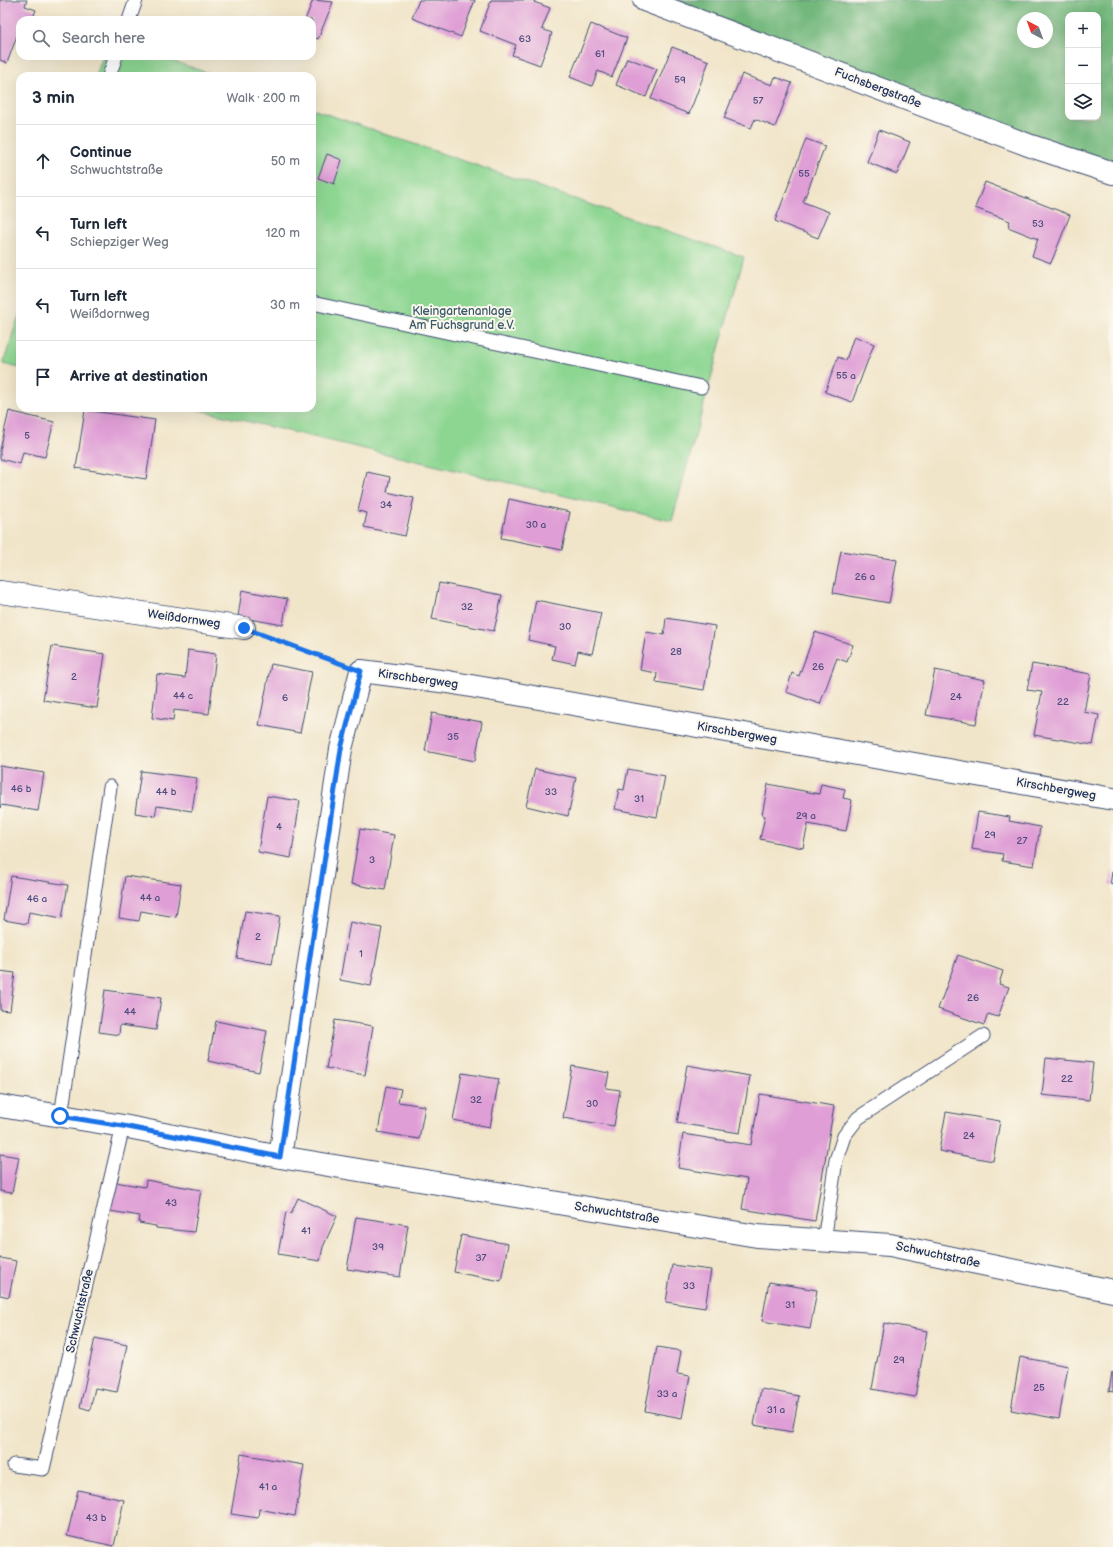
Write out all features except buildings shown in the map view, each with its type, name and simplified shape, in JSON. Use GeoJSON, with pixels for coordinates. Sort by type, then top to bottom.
{"type":"FeatureCollection","features":[{"type":"Feature","properties":{"kind":"street","name":"Fuchsbergstraße"},"geometry":{"type":"LineString","coordinates":[[644,0],[1031,146],[1113,173]]}},
{"type":"Feature","properties":{"kind":"street","name":"Weißdornweg"},"geometry":{"type":"LineString","coordinates":[[0,592],[244,628]]}},
{"type":"Feature","properties":{"kind":"street","name":"Kirschbergweg"},"geometry":{"type":"LineString","coordinates":[[361,671],[448,682],[1113,799]]}},
{"type":"Feature","properties":{"kind":"street"},"geometry":{"type":"LineString","coordinates":[[280,1157],[341,749],[361,671]]}},
{"type":"Feature","properties":{"kind":"street","name":"Schwuchtstraße"},"geometry":{"type":"LineString","coordinates":[[0,1106],[123,1126],[280,1157],[757,1236],[890,1245],[1113,1291]]}},
{"type":"Feature","properties":{"kind":"lane"},"geometry":{"type":"LineString","coordinates":[[130,16],[136,0]]}},
{"type":"Feature","properties":{"kind":"lane"},"geometry":{"type":"LineString","coordinates":[[110,72],[115,60]]}},
{"type":"Feature","properties":{"kind":"lane"},"geometry":{"type":"LineString","coordinates":[[316,305],[701,387]]}},
{"type":"Feature","properties":{"kind":"lane"},"geometry":{"type":"LineString","coordinates":[[60,1116],[110,787]]}},
{"type":"Feature","properties":{"kind":"lane"},"geometry":{"type":"LineString","coordinates":[[824,1241],[836,1160],[844,1136],[858,1118],[983,1036]]}},
{"type":"Feature","properties":{"kind":"lane","name":"Schwuchtstraße"},"geometry":{"type":"LineString","coordinates":[[14,1465],[43,1469],[123,1126]]}},
{"type":"Feature","properties":{"kind":"path"},"geometry":{"type":"LineString","coordinates":[[244,628],[361,671]]}},
{"type":"Feature","properties":{"kind":"green space"},"geometry":{"type":"Polygon","coordinates":[[[644,0],[1113,0],[1113,173],[644,0]]]}},
{"type":"Feature","properties":{"kind":"green space"},"geometry":{"type":"Polygon","coordinates":[[[102,60],[170,60],[205,72],[97,72],[102,60]]]}},
{"type":"Feature","properties":{"kind":"green space","name":"Kleingartenanlage Am Fuchsgrund e.V."},"geometry":{"type":"Polygon","coordinates":[[[316,110],[744,257],[672,521],[207,412],[316,412],[316,110]]]}},
{"type":"Feature","properties":{"kind":"green space"},"geometry":{"type":"Polygon","coordinates":[[[16,324],[16,367],[3,364],[16,324]]]}},
{"type":"Feature","properties":{"kind":"route"},"geometry":{"type":"LineString","coordinates":[[60,1116],[123,1126],[280,1157],[341,749],[361,671],[244,628]]}}]}
